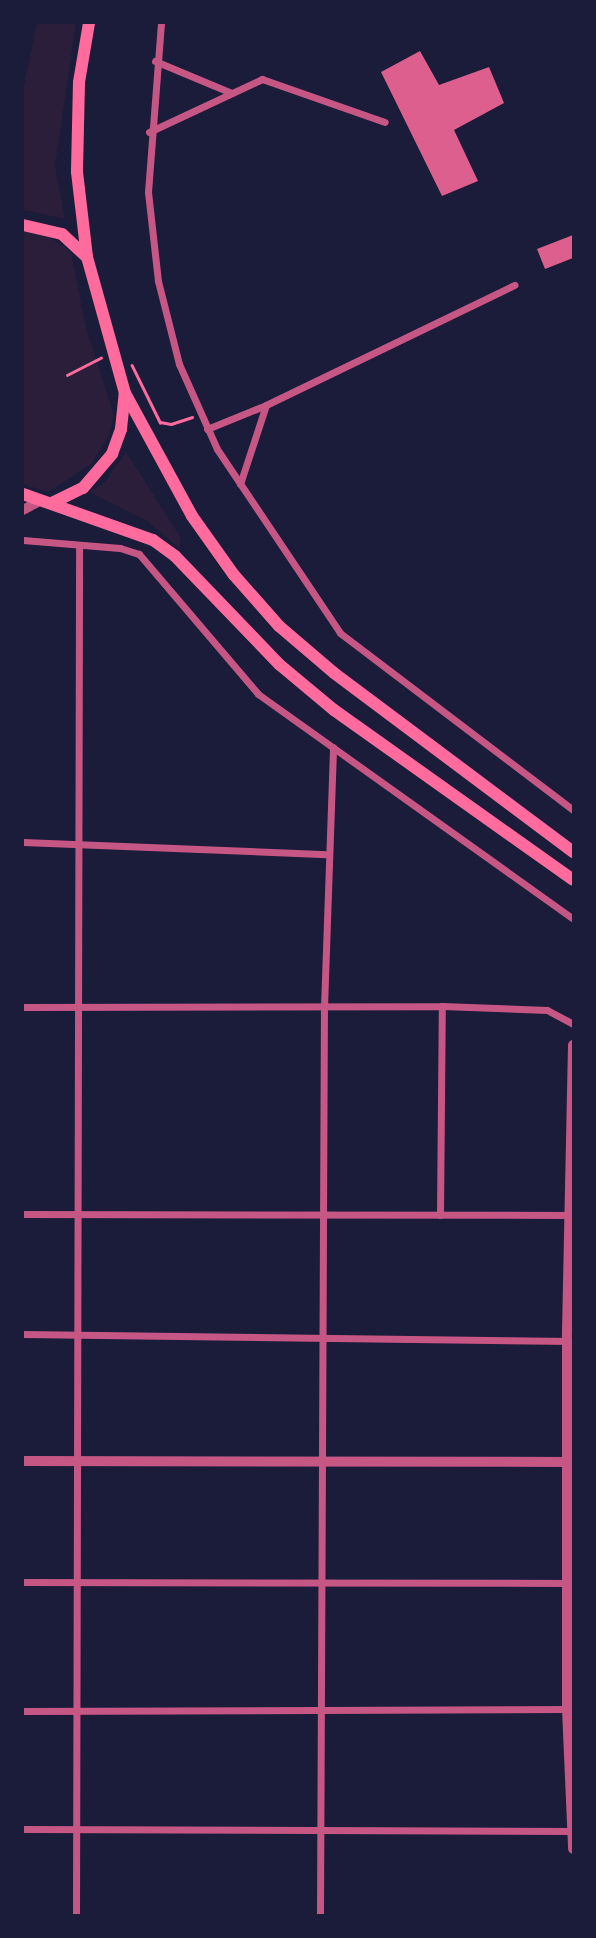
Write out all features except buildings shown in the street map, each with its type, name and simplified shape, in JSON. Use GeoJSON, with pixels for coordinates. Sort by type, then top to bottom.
{"type":"FeatureCollection","features":[{"type":"Feature","properties":{"kind":"highway"},"geometry":{"type":"LineString","coordinates":[[89,23],[79,82],[77,172],[87,257],[125,393],[192,516],[234,575],[279,626],[334,673],[573,852]]}},
{"type":"Feature","properties":{"kind":"highway"},"geometry":{"type":"LineString","coordinates":[[23,225],[62,234],[87,257]]}},
{"type":"Feature","properties":{"kind":"highway"},"geometry":{"type":"LineString","coordinates":[[54,502],[83,488],[112,454],[121,429],[125,393]]}},
{"type":"Feature","properties":{"kind":"highway"},"geometry":{"type":"LineString","coordinates":[[23,494],[130,528],[176,556],[280,665],[334,710],[573,880]]}},
{"type":"Feature","properties":{"kind":"street"},"geometry":{"type":"LineString","coordinates":[[161,23],[149,132],[148,192],[158,281],[179,364],[207,429],[240,484],[340,633],[573,810]]}},
{"type":"Feature","properties":{"kind":"street"},"geometry":{"type":"LineString","coordinates":[[155,61],[232,93]]}},
{"type":"Feature","properties":{"kind":"street"},"geometry":{"type":"LineString","coordinates":[[149,132],[262,79],[385,122]]}},
{"type":"Feature","properties":{"kind":"street"},"geometry":{"type":"LineString","coordinates":[[207,429],[265,405],[514,285]]}},
{"type":"Feature","properties":{"kind":"street"},"geometry":{"type":"LineString","coordinates":[[240,484],[265,405]]}},
{"type":"Feature","properties":{"kind":"street"},"geometry":{"type":"LineString","coordinates":[[23,510],[39,501]]}},
{"type":"Feature","properties":{"kind":"street"},"geometry":{"type":"LineString","coordinates":[[23,541],[79,545],[139,554],[236,673],[332,747],[573,919]]}},
{"type":"Feature","properties":{"kind":"street"},"geometry":{"type":"LineString","coordinates":[[76,1915],[79,545]]}},
{"type":"Feature","properties":{"kind":"street"},"geometry":{"type":"LineString","coordinates":[[320,1915],[324,1007],[332,747]]}},
{"type":"Feature","properties":{"kind":"street"},"geometry":{"type":"LineString","coordinates":[[23,842],[327,854]]}},
{"type":"Feature","properties":{"kind":"street"},"geometry":{"type":"LineString","coordinates":[[23,1007],[442,1006],[547,1010],[573,1024]]}},
{"type":"Feature","properties":{"kind":"street"},"geometry":{"type":"LineString","coordinates":[[440,1215],[442,1006]]}},
{"type":"Feature","properties":{"kind":"street"},"geometry":{"type":"LineString","coordinates":[[573,1045],[570,1341],[570,1709],[573,1849]]}},
{"type":"Feature","properties":{"kind":"street"},"geometry":{"type":"LineString","coordinates":[[23,1214],[571,1215]]}},
{"type":"Feature","properties":{"kind":"street"},"geometry":{"type":"LineString","coordinates":[[23,1334],[322,1335],[570,1341]]}},
{"type":"Feature","properties":{"kind":"street"},"geometry":{"type":"LineString","coordinates":[[23,1461],[571,1462]]}},
{"type":"Feature","properties":{"kind":"street"},"geometry":{"type":"LineString","coordinates":[[23,1582],[321,1580],[571,1583]]}},
{"type":"Feature","properties":{"kind":"street"},"geometry":{"type":"LineString","coordinates":[[23,1711],[570,1709]]}},
{"type":"Feature","properties":{"kind":"street"},"geometry":{"type":"LineString","coordinates":[[23,1829],[321,1833],[573,1831]]}},
{"type":"Feature","properties":{"kind":"path"},"geometry":{"type":"LineString","coordinates":[[130,360],[160,422],[171,424],[200,414]]}},
{"type":"Feature","properties":{"kind":"path"},"geometry":{"type":"LineString","coordinates":[[67,375],[86,363]]}},
{"type":"Feature","properties":{"kind":"shaded area"},"geometry":{"type":"Polygon","coordinates":[[[37,23],[76,23],[55,166],[65,219],[23,210],[23,90],[37,23]]]}},
{"type":"Feature","properties":{"kind":"shaded area"},"geometry":{"type":"Polygon","coordinates":[[[23,231],[51,238],[71,252],[85,324],[114,416],[109,435],[91,464],[48,492],[23,484],[23,231]]]}},
{"type":"Feature","properties":{"kind":"shaded area"},"geometry":{"type":"Polygon","coordinates":[[[126,452],[181,538],[179,548],[146,520],[89,492],[105,482],[126,452]]]}}]}
